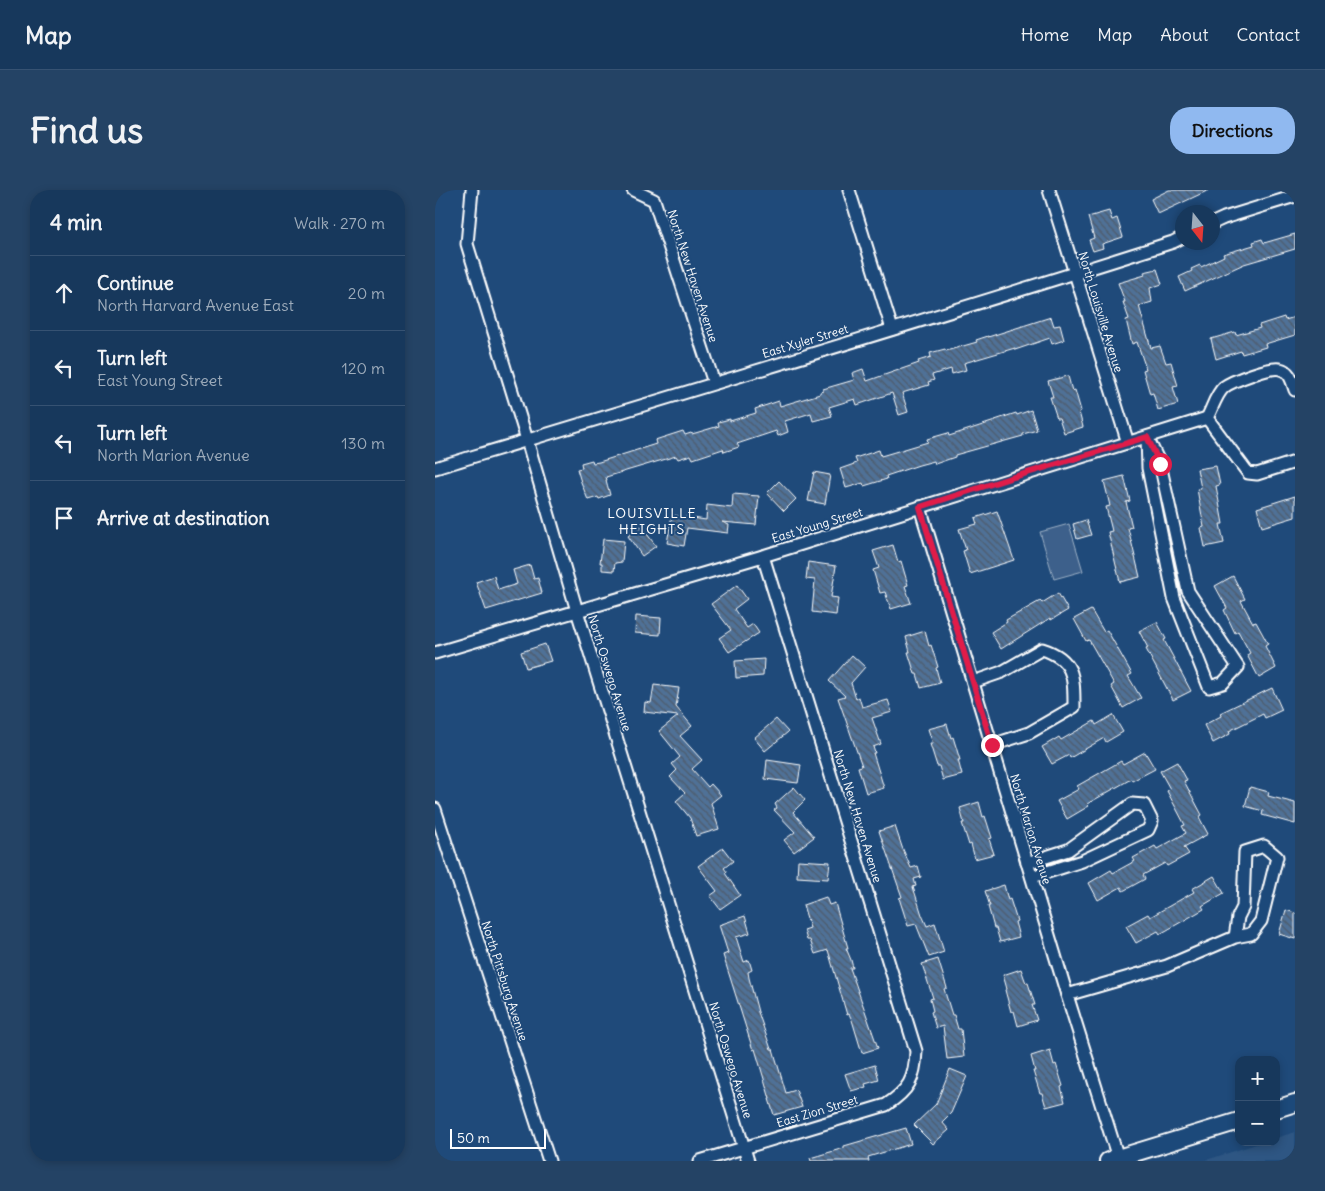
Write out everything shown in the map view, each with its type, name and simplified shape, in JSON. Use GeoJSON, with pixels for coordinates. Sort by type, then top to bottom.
{"type":"FeatureCollection","features":[{"type":"Feature","properties":{"kind":"main road"},"geometry":{"type":"LineString","coordinates":[[1280,1108],[1295,1103]]}},
{"type":"Feature","properties":{"kind":"main road"},"geometry":{"type":"LineString","coordinates":[[1113,1159],[1235,1122]]}},
{"type":"Feature","properties":{"kind":"street","name":"North Oswego Avenue"},"geometry":{"type":"LineString","coordinates":[[472,190],[467,244],[577,611],[747,1161]]}},
{"type":"Feature","properties":{"kind":"street","name":"North New Haven Avenue"},"geometry":{"type":"LineString","coordinates":[[633,190],[654,200],[714,383]]}},
{"type":"Feature","properties":{"kind":"street"},"geometry":{"type":"LineString","coordinates":[[849,190],[892,329]]}},
{"type":"Feature","properties":{"kind":"street","name":"North Louisville Avenue"},"geometry":{"type":"LineString","coordinates":[[1049,190],[1128,442]]}},
{"type":"Feature","properties":{"kind":"street"},"geometry":{"type":"LineString","coordinates":[[1220,220],[1295,196]]}},
{"type":"Feature","properties":{"kind":"street","name":"East Xyler Street"},"geometry":{"type":"LineString","coordinates":[[435,468],[1075,273],[1175,240]]}},
{"type":"Feature","properties":{"kind":"street"},"geometry":{"type":"LineString","coordinates":[[1295,390],[1286,372],[1278,368],[1265,371],[1232,382],[1223,388],[1207,418],[1248,473],[1257,474],[1295,462]]}},
{"type":"Feature","properties":{"kind":"street","name":"East Young Street"},"geometry":{"type":"LineString","coordinates":[[435,653],[763,556],[1207,418]]}},
{"type":"Feature","properties":{"kind":"street"},"geometry":{"type":"LineString","coordinates":[[1147,437],[1160,464],[1187,591],[1238,667],[1223,683],[1209,687],[1173,598],[1148,468],[1147,437]]}},
{"type":"Feature","properties":{"kind":"street","name":"North Marion Avenue"},"geometry":{"type":"LineString","coordinates":[[920,507],[1067,995],[1113,1159]]}},
{"type":"Feature","properties":{"kind":"street","name":"North New Haven Avenue"},"geometry":{"type":"LineString","coordinates":[[763,556],[916,1052],[915,1068],[909,1085]]}},
{"type":"Feature","properties":{"kind":"street"},"geometry":{"type":"LineString","coordinates":[[973,682],[1002,672],[1042,649],[1056,654],[1068,666],[1074,678],[1074,707],[1029,733],[992,745]]}},
{"type":"Feature","properties":{"kind":"street"},"geometry":{"type":"LineString","coordinates":[[1027,863],[1068,850],[1132,804],[1144,805],[1152,822],[1148,830],[1082,861],[1032,877]]}},
{"type":"Feature","properties":{"kind":"street","name":"North Pittsburg Avenue"},"geometry":{"type":"LineString","coordinates":[[435,810],[549,1161]]}},
{"type":"Feature","properties":{"kind":"street"},"geometry":{"type":"LineString","coordinates":[[1067,995],[1167,966],[1235,937],[1251,934],[1261,921],[1277,857],[1264,846],[1245,852],[1243,907],[1238,917],[1235,937]]}},
{"type":"Feature","properties":{"kind":"street","name":"East Zion Street"},"geometry":{"type":"LineString","coordinates":[[699,1161],[886,1104],[901,1095],[909,1085]]}},
{"type":"Feature","properties":{"kind":"shaded area"},"geometry":{"type":"Polygon","coordinates":[[[1069,524],[1083,571],[1054,579],[1040,532],[1069,524]]]}},
{"type":"Feature","properties":{"kind":"shaded area"},"geometry":{"type":"Polygon","coordinates":[[[1295,1132],[1295,1161],[1203,1161],[1250,1146],[1280,1146],[1280,1137],[1295,1132]]]}},
{"type":"Feature","properties":{"kind":"building"},"geometry":{"type":"Polygon","coordinates":[[[1169,190],[1209,190],[1158,214],[1151,199],[1169,190]]]}},
{"type":"Feature","properties":{"kind":"building"},"geometry":{"type":"Polygon","coordinates":[[[1109,211],[1112,220],[1117,218],[1123,237],[1102,244],[1103,248],[1093,251],[1089,240],[1094,238],[1088,217],[1109,211]]]}},
{"type":"Feature","properties":{"kind":"building"},"geometry":{"type":"Polygon","coordinates":[[[1295,234],[1295,249],[1244,264],[1185,291],[1179,277],[1192,271],[1191,269],[1200,265],[1201,267],[1224,256],[1223,254],[1254,245],[1253,242],[1262,239],[1264,243],[1295,234]]]}},
{"type":"Feature","properties":{"kind":"building"},"geometry":{"type":"Polygon","coordinates":[[[1157,269],[1162,284],[1150,288],[1152,302],[1139,306],[1151,348],[1160,346],[1166,363],[1171,362],[1178,386],[1173,387],[1178,404],[1158,410],[1153,393],[1150,394],[1143,370],[1146,369],[1137,342],[1132,344],[1126,320],[1129,319],[1118,283],[1145,275],[1144,272],[1157,269]]]}},
{"type":"Feature","properties":{"kind":"building"},"geometry":{"type":"Polygon","coordinates":[[[1051,317],[1054,326],[1060,325],[1064,340],[1052,344],[1050,338],[1015,350],[1015,348],[964,363],[966,370],[952,374],[951,369],[932,375],[934,380],[928,382],[929,385],[902,393],[908,412],[899,415],[892,393],[857,405],[855,399],[829,407],[832,416],[813,421],[811,413],[785,421],[788,432],[778,436],[776,431],[737,444],[739,447],[724,452],[723,449],[693,459],[691,455],[678,459],[676,456],[606,477],[610,495],[599,499],[598,497],[588,500],[581,482],[577,469],[582,468],[581,463],[592,460],[593,463],[599,462],[656,444],[655,440],[683,431],[685,435],[719,426],[718,422],[730,419],[730,421],[756,413],[755,409],[779,401],[780,406],[820,394],[823,389],[854,380],[852,373],[863,369],[867,381],[919,363],[918,361],[931,357],[930,353],[945,349],[946,351],[977,342],[976,340],[1051,317]]]}},
{"type":"Feature","properties":{"kind":"building"},"geometry":{"type":"Polygon","coordinates":[[[1284,317],[1285,320],[1295,317],[1295,335],[1265,344],[1266,347],[1242,354],[1241,351],[1216,359],[1211,339],[1235,332],[1236,335],[1260,328],[1259,325],[1284,317]]]}},
{"type":"Feature","properties":{"kind":"building"},"geometry":{"type":"Polygon","coordinates":[[[1068,376],[1072,391],[1075,390],[1083,427],[1064,433],[1050,397],[1053,397],[1048,381],[1068,376]]]}},
{"type":"Feature","properties":{"kind":"building"},"geometry":{"type":"Polygon","coordinates":[[[1031,410],[1037,430],[1023,434],[1023,436],[955,455],[955,457],[935,464],[934,461],[919,465],[886,476],[887,479],[864,486],[863,483],[846,488],[840,469],[857,463],[855,458],[879,450],[881,456],[928,442],[927,439],[948,433],[949,436],[1016,413],[1017,415],[1031,410]]]}},
{"type":"Feature","properties":{"kind":"building"},"geometry":{"type":"Polygon","coordinates":[[[1216,466],[1220,485],[1216,486],[1223,524],[1220,524],[1224,543],[1205,547],[1201,528],[1204,527],[1197,489],[1201,488],[1197,469],[1216,466]]]}},
{"type":"Feature","properties":{"kind":"building"},"geometry":{"type":"Polygon","coordinates":[[[814,472],[830,475],[825,504],[808,501],[814,472]]]}},
{"type":"Feature","properties":{"kind":"building"},"geometry":{"type":"Polygon","coordinates":[[[1124,476],[1130,501],[1126,502],[1132,527],[1128,528],[1140,577],[1120,582],[1108,532],[1112,531],[1106,507],[1110,506],[1104,481],[1124,476]]]}},
{"type":"Feature","properties":{"kind":"building"},"geometry":{"type":"Polygon","coordinates":[[[779,481],[796,499],[784,511],[767,493],[779,481]]]}},
{"type":"Feature","properties":{"kind":"building"},"geometry":{"type":"Polygon","coordinates":[[[733,494],[759,496],[756,525],[722,522],[729,525],[728,533],[687,528],[684,546],[667,543],[672,515],[706,520],[707,505],[732,508],[733,494]]]}},
{"type":"Feature","properties":{"kind":"building"},"geometry":{"type":"Polygon","coordinates":[[[1295,496],[1295,517],[1262,527],[1257,508],[1295,496]]]}},
{"type":"Feature","properties":{"kind":"building"},"geometry":{"type":"Polygon","coordinates":[[[997,511],[1014,560],[970,574],[963,551],[966,550],[959,529],[977,524],[975,518],[997,511]]]}},
{"type":"Feature","properties":{"kind":"building"},"geometry":{"type":"Polygon","coordinates":[[[1086,520],[1091,535],[1077,539],[1073,524],[1086,520]]]}},
{"type":"Feature","properties":{"kind":"building"},"geometry":{"type":"Polygon","coordinates":[[[641,526],[656,546],[642,556],[628,536],[641,526]]]}},
{"type":"Feature","properties":{"kind":"building"},"geometry":{"type":"Polygon","coordinates":[[[603,539],[624,541],[622,562],[615,563],[614,571],[602,570],[602,563],[600,563],[603,539]]]}},
{"type":"Feature","properties":{"kind":"building"},"geometry":{"type":"Polygon","coordinates":[[[893,545],[898,562],[901,561],[908,585],[905,586],[911,603],[891,609],[885,592],[880,593],[873,570],[879,568],[873,551],[893,545]]]}},
{"type":"Feature","properties":{"kind":"building"},"geometry":{"type":"Polygon","coordinates":[[[808,562],[836,566],[831,597],[838,598],[836,615],[812,612],[815,580],[806,579],[808,562]]]}},
{"type":"Feature","properties":{"kind":"building"},"geometry":{"type":"Polygon","coordinates":[[[530,565],[534,579],[538,578],[542,593],[486,610],[476,582],[494,576],[498,590],[517,584],[513,570],[530,565]]]}},
{"type":"Feature","properties":{"kind":"building"},"geometry":{"type":"Polygon","coordinates":[[[1233,576],[1245,599],[1241,601],[1253,623],[1256,622],[1268,644],[1265,646],[1276,668],[1259,678],[1247,655],[1250,653],[1238,631],[1235,633],[1224,610],[1227,608],[1215,586],[1233,576]]]}},
{"type":"Feature","properties":{"kind":"building"},"geometry":{"type":"Polygon","coordinates":[[[737,585],[747,599],[734,609],[747,628],[753,624],[759,633],[729,652],[719,638],[731,630],[711,604],[737,585]]]}},
{"type":"Feature","properties":{"kind":"building"},"geometry":{"type":"Polygon","coordinates":[[[1058,593],[1068,610],[1051,620],[1050,618],[1001,649],[991,632],[1007,622],[1006,620],[1040,601],[1042,603],[1058,593]]]}},
{"type":"Feature","properties":{"kind":"building"},"geometry":{"type":"Polygon","coordinates":[[[1091,610],[1104,632],[1107,630],[1132,674],[1128,676],[1141,698],[1123,708],[1111,686],[1114,684],[1089,640],[1086,641],[1074,619],[1091,610]]]}},
{"type":"Feature","properties":{"kind":"building"},"geometry":{"type":"Polygon","coordinates":[[[636,616],[661,618],[660,635],[635,633],[636,616]]]}},
{"type":"Feature","properties":{"kind":"building"},"geometry":{"type":"Polygon","coordinates":[[[1157,622],[1166,639],[1164,640],[1191,691],[1173,700],[1146,649],[1148,648],[1139,631],[1157,622]]]}},
{"type":"Feature","properties":{"kind":"building"},"geometry":{"type":"Polygon","coordinates":[[[925,631],[938,667],[936,668],[940,683],[921,688],[908,652],[910,652],[906,637],[925,631]]]}},
{"type":"Feature","properties":{"kind":"building"},"geometry":{"type":"Polygon","coordinates":[[[545,644],[551,661],[526,668],[521,652],[545,644]]]}},
{"type":"Feature","properties":{"kind":"building"},"geometry":{"type":"Polygon","coordinates":[[[852,655],[865,667],[851,683],[856,699],[859,697],[862,707],[888,700],[892,712],[872,718],[881,744],[873,747],[875,753],[873,753],[884,788],[866,793],[858,767],[862,766],[838,698],[845,696],[829,681],[852,655]]]}},
{"type":"Feature","properties":{"kind":"building"},"geometry":{"type":"Polygon","coordinates":[[[764,659],[763,676],[736,678],[735,661],[764,659]]]}},
{"type":"Feature","properties":{"kind":"building"},"geometry":{"type":"Polygon","coordinates":[[[654,685],[679,688],[676,707],[692,726],[680,736],[702,760],[692,769],[708,787],[711,784],[721,795],[711,803],[719,829],[696,836],[690,818],[676,801],[685,793],[670,777],[677,770],[672,764],[680,757],[659,731],[678,716],[644,712],[645,702],[651,703],[654,685]]]}},
{"type":"Feature","properties":{"kind":"building"},"geometry":{"type":"Polygon","coordinates":[[[1272,688],[1282,710],[1265,718],[1263,714],[1229,731],[1230,734],[1213,743],[1204,725],[1221,716],[1220,713],[1272,688]]]}},
{"type":"Feature","properties":{"kind":"building"},"geometry":{"type":"Polygon","coordinates":[[[1113,715],[1123,732],[1106,742],[1104,738],[1070,758],[1069,755],[1052,764],[1042,747],[1059,737],[1061,740],[1094,721],[1096,725],[1113,715]]]}},
{"type":"Feature","properties":{"kind":"building"},"geometry":{"type":"Polygon","coordinates":[[[776,719],[788,732],[765,751],[754,738],[776,719]]]}},
{"type":"Feature","properties":{"kind":"building"},"geometry":{"type":"Polygon","coordinates":[[[947,724],[960,760],[958,760],[962,775],[943,780],[930,744],[933,744],[928,729],[947,724]]]}},
{"type":"Feature","properties":{"kind":"building"},"geometry":{"type":"Polygon","coordinates":[[[1145,752],[1155,769],[1132,781],[1131,779],[1087,804],[1089,806],[1067,819],[1057,801],[1079,789],[1077,786],[1121,761],[1123,764],[1145,752]]]}},
{"type":"Feature","properties":{"kind":"building"},"geometry":{"type":"Polygon","coordinates":[[[767,760],[801,765],[798,783],[765,779],[767,760]]]}},
{"type":"Feature","properties":{"kind":"building"},"geometry":{"type":"Polygon","coordinates":[[[1177,762],[1187,780],[1184,781],[1202,815],[1199,817],[1208,834],[1184,847],[1189,854],[1167,866],[1165,863],[1143,875],[1145,879],[1123,891],[1121,887],[1098,900],[1089,883],[1111,870],[1113,873],[1135,861],[1133,858],[1155,846],[1157,849],[1186,833],[1182,826],[1185,825],[1167,791],[1170,789],[1160,771],[1177,762]]]}},
{"type":"Feature","properties":{"kind":"building"},"geometry":{"type":"Polygon","coordinates":[[[794,787],[805,800],[793,812],[814,837],[794,852],[784,840],[795,832],[774,810],[777,808],[775,804],[794,787]]]}},
{"type":"Feature","properties":{"kind":"building"},"geometry":{"type":"Polygon","coordinates":[[[1250,787],[1269,792],[1268,796],[1295,803],[1295,824],[1262,815],[1263,811],[1245,806],[1250,787]]]}},
{"type":"Feature","properties":{"kind":"building"},"geometry":{"type":"Polygon","coordinates":[[[979,802],[992,838],[989,839],[994,854],[975,859],[962,823],[964,823],[960,808],[979,802]]]}},
{"type":"Feature","properties":{"kind":"building"},"geometry":{"type":"Polygon","coordinates":[[[895,826],[911,868],[918,866],[921,877],[914,879],[916,886],[913,887],[922,915],[927,926],[935,923],[944,952],[929,957],[916,924],[908,926],[899,898],[902,897],[879,831],[895,826]]]}},
{"type":"Feature","properties":{"kind":"building"},"geometry":{"type":"Polygon","coordinates":[[[723,848],[733,861],[724,868],[727,872],[725,873],[740,895],[720,909],[710,896],[717,891],[698,866],[723,848]]]}},
{"type":"Feature","properties":{"kind":"building"},"geometry":{"type":"Polygon","coordinates":[[[798,860],[830,862],[828,879],[797,877],[798,860]]]}},
{"type":"Feature","properties":{"kind":"building"},"geometry":{"type":"Polygon","coordinates":[[[1214,876],[1224,893],[1202,906],[1204,909],[1160,934],[1158,931],[1136,943],[1126,926],[1148,914],[1150,917],[1194,892],[1192,889],[1214,876]]]}},
{"type":"Feature","properties":{"kind":"building"},"geometry":{"type":"Polygon","coordinates":[[[1004,885],[1017,921],[1015,922],[1019,937],[1000,942],[996,928],[994,928],[985,891],[1004,885]]]}},
{"type":"Feature","properties":{"kind":"building"},"geometry":{"type":"Polygon","coordinates":[[[826,897],[829,905],[835,903],[853,968],[850,968],[878,1048],[862,1053],[852,1020],[849,1014],[847,1015],[828,950],[815,954],[804,930],[810,928],[803,905],[826,897]]]}},
{"type":"Feature","properties":{"kind":"building"},"geometry":{"type":"Polygon","coordinates":[[[1286,910],[1295,913],[1295,939],[1279,934],[1286,910]]]}},
{"type":"Feature","properties":{"kind":"building"},"geometry":{"type":"Polygon","coordinates":[[[745,916],[750,933],[736,937],[744,962],[749,960],[752,970],[748,972],[758,1012],[771,1049],[773,1049],[786,1093],[796,1090],[802,1107],[774,1115],[755,1049],[753,1050],[723,955],[728,953],[719,925],[745,916]]]}},
{"type":"Feature","properties":{"kind":"building"},"geometry":{"type":"Polygon","coordinates":[[[938,959],[947,988],[944,989],[952,1015],[954,1015],[958,1029],[961,1029],[964,1057],[947,1059],[943,1026],[936,1028],[931,1012],[933,1011],[930,999],[933,998],[922,964],[938,959]]]}},
{"type":"Feature","properties":{"kind":"building"},"geometry":{"type":"Polygon","coordinates":[[[1021,969],[1035,1005],[1032,1005],[1037,1020],[1018,1026],[1014,1011],[1011,1012],[1003,975],[1021,969]]]}},
{"type":"Feature","properties":{"kind":"building"},"geometry":{"type":"Polygon","coordinates":[[[1050,1050],[1063,1086],[1061,1087],[1065,1102],[1046,1107],[1033,1071],[1035,1071],[1031,1056],[1050,1050]]]}},
{"type":"Feature","properties":{"kind":"building"},"geometry":{"type":"Polygon","coordinates":[[[875,1065],[879,1080],[865,1084],[866,1087],[851,1091],[845,1074],[875,1065]]]}},
{"type":"Feature","properties":{"kind":"building"},"geometry":{"type":"Polygon","coordinates":[[[950,1069],[967,1076],[951,1113],[942,1122],[949,1130],[933,1144],[914,1125],[936,1104],[950,1069]]]}},
{"type":"Feature","properties":{"kind":"building"},"geometry":{"type":"Polygon","coordinates":[[[906,1128],[911,1144],[868,1157],[869,1161],[811,1161],[810,1158],[844,1148],[844,1146],[906,1128]]]}},
{"type":"Feature","properties":{"kind":"district","name":"LOUISVILLE HEIGHTS"},"geometry":{"type":"Point","coordinates":[652,522]}},
{"type":"Feature","properties":{"kind":"route"},"geometry":{"type":"LineString","coordinates":[[992,745],[920,507],[1147,437],[1160,464]]}}]}
